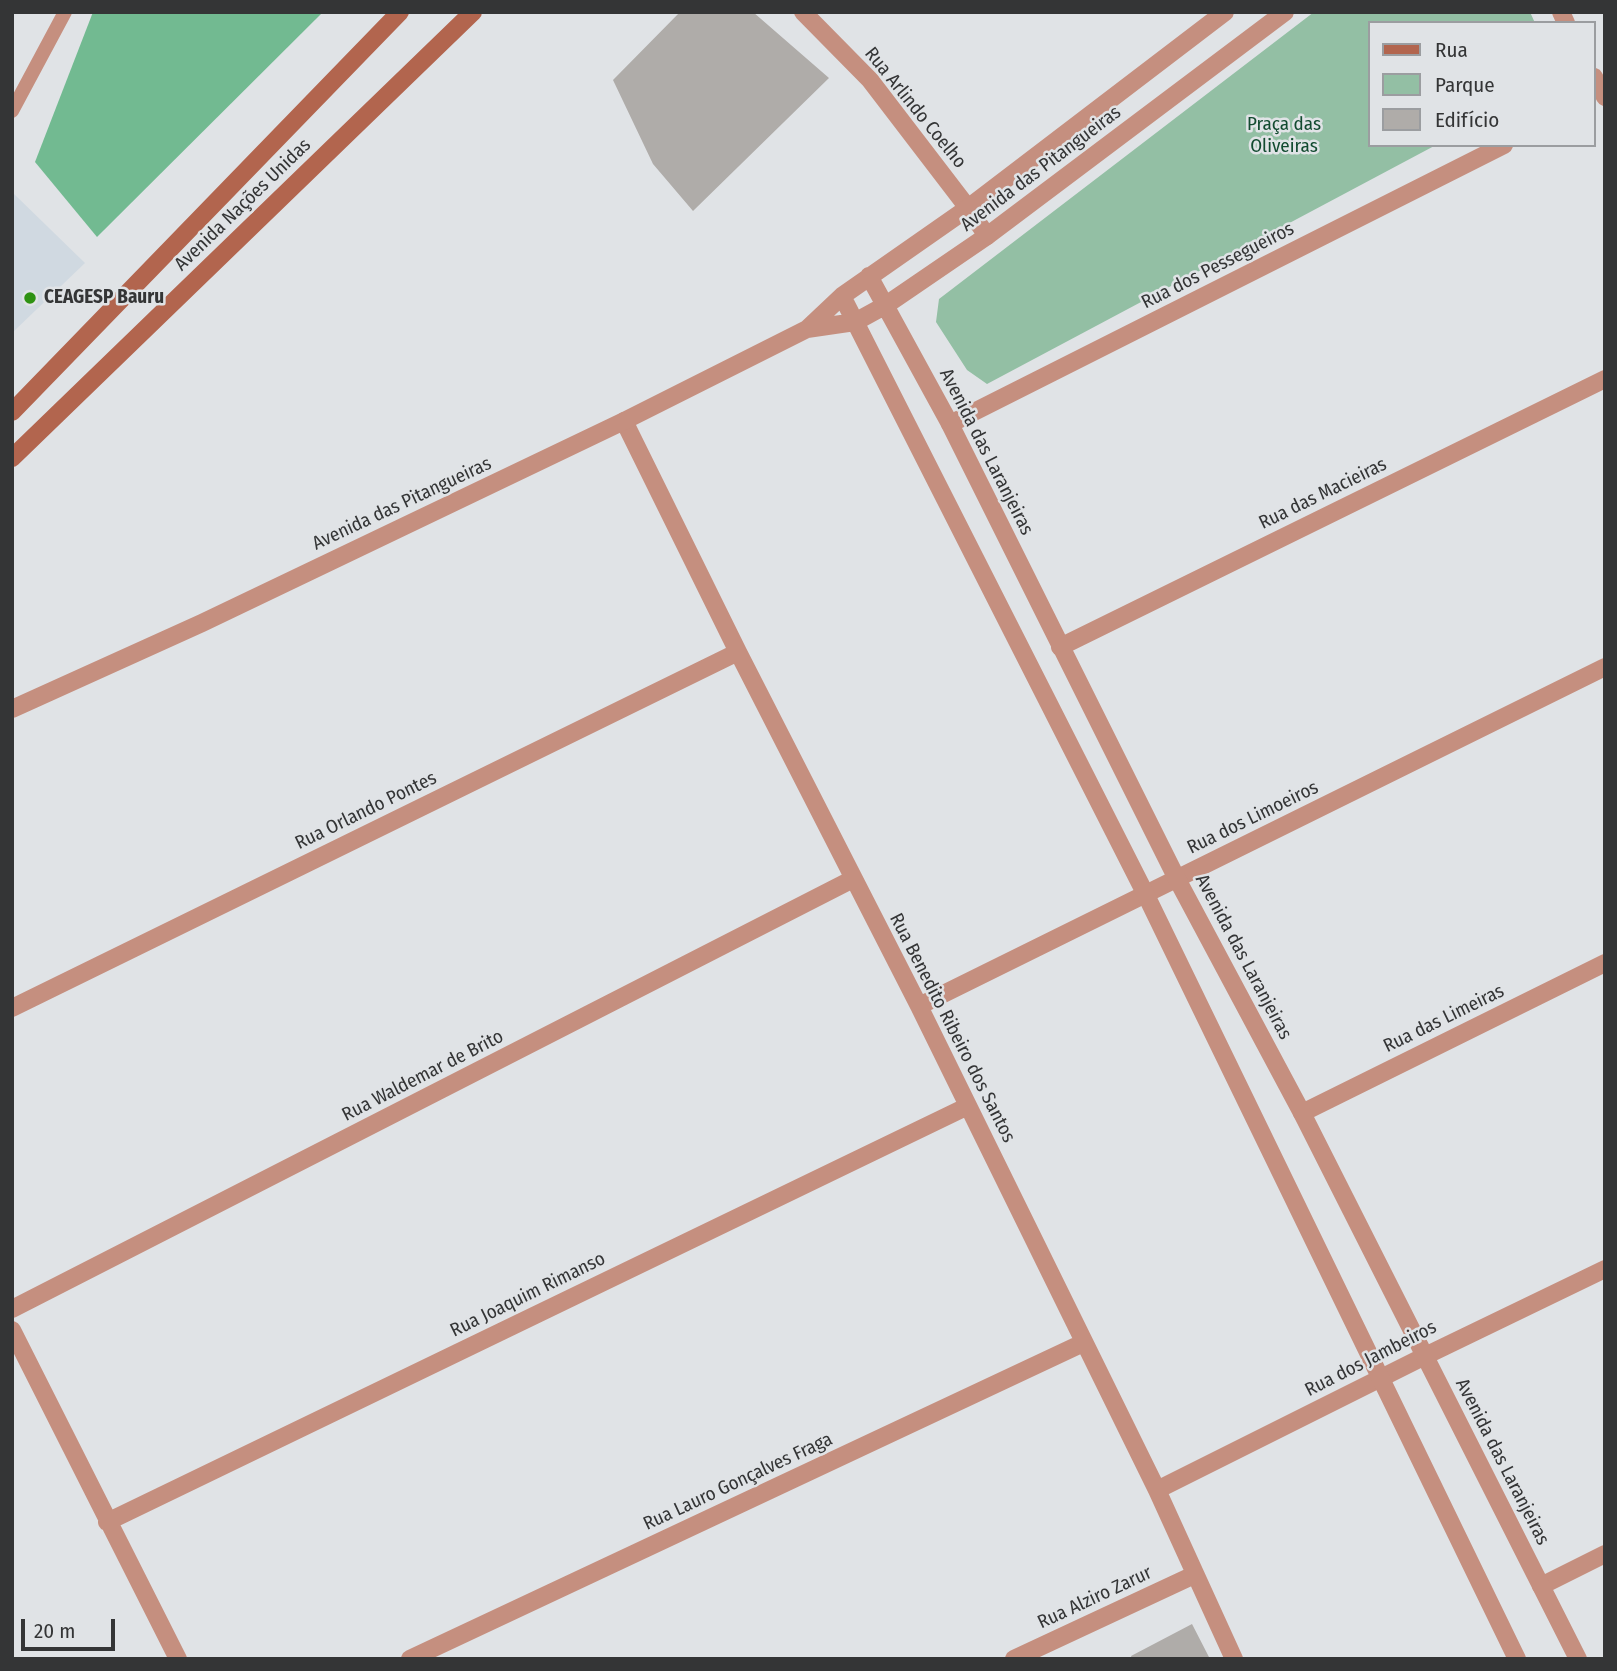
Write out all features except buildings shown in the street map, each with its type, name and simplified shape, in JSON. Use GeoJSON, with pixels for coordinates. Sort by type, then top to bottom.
{"type":"FeatureCollection","features":[{"type":"Feature","properties":{"kind":"main road","name":"Avenida Nações Unidas"},"geometry":{"type":"LineString","coordinates":[[12,412],[400,12]]}},
{"type":"Feature","properties":{"kind":"main road","name":"Avenida Nações Unidas"},"geometry":{"type":"LineString","coordinates":[[12,458],[473,12]]}},
{"type":"Feature","properties":{"kind":"street","name":"Rua Arlindo Coelho"},"geometry":{"type":"LineString","coordinates":[[803,12],[870,80],[987,236]]}},
{"type":"Feature","properties":{"kind":"street","name":"Avenida das Pitangueiras"},"geometry":{"type":"LineString","coordinates":[[12,709],[214,617],[624,421],[807,329],[842,296],[968,208],[1225,12]]}},
{"type":"Feature","properties":{"kind":"street","name":"Avenida das Pitangueiras"},"geometry":{"type":"LineString","coordinates":[[807,329],[855,322],[886,305],[987,236],[1285,12]]}},
{"type":"Feature","properties":{"kind":"street","name":"Rua dos Pessegueiros"},"geometry":{"type":"LineString","coordinates":[[950,424],[1500,147]]}},
{"type":"Feature","properties":{"kind":"street","name":"Avenida das Laranjeiras"},"geometry":{"type":"LineString","coordinates":[[869,276],[950,424],[1177,878],[1302,1113],[1578,1659]]}},
{"type":"Feature","properties":{"kind":"street"},"geometry":{"type":"LineString","coordinates":[[842,296],[1145,893],[1517,1659]]}},
{"type":"Feature","properties":{"kind":"street","name":"Rua das Macieiras"},"geometry":{"type":"LineString","coordinates":[[1060,647],[1605,379]]}},
{"type":"Feature","properties":{"kind":"street","name":"Rua Benedito Ribeiro dos Santos"},"geometry":{"type":"LineString","coordinates":[[624,421],[738,652],[919,1006],[1157,1490],[1234,1659]]}},
{"type":"Feature","properties":{"kind":"street","name":"Rua Orlando Pontes"},"geometry":{"type":"LineString","coordinates":[[12,1007],[738,652]]}},
{"type":"Feature","properties":{"kind":"street","name":"Rua dos Limoeiros"},"geometry":{"type":"LineString","coordinates":[[919,1006],[1605,667]]}},
{"type":"Feature","properties":{"kind":"street","name":"Rua Waldemar de Brito"},"geometry":{"type":"LineString","coordinates":[[12,1310],[853,879]]}},
{"type":"Feature","properties":{"kind":"street","name":"Rua das Limeiras"},"geometry":{"type":"LineString","coordinates":[[1302,1113],[1605,963]]}},
{"type":"Feature","properties":{"kind":"street","name":"Rua Joaquim Rimanso"},"geometry":{"type":"LineString","coordinates":[[107,1522],[968,1106]]}},
{"type":"Feature","properties":{"kind":"street","name":"Rua dos Jambeiros"},"geometry":{"type":"LineString","coordinates":[[1157,1490],[1605,1269]]}},
{"type":"Feature","properties":{"kind":"street"},"geometry":{"type":"LineString","coordinates":[[12,1330],[178,1659]]}},
{"type":"Feature","properties":{"kind":"street","name":"Rua Lauro Gonçalves Fraga"},"geometry":{"type":"LineString","coordinates":[[410,1659],[1083,1343]]}},
{"type":"Feature","properties":{"kind":"street"},"geometry":{"type":"LineString","coordinates":[[1541,1586],[1605,1554]]}},
{"type":"Feature","properties":{"kind":"street","name":"Rua Alziro Zarur"},"geometry":{"type":"LineString","coordinates":[[1014,1659],[1194,1574]]}},
{"type":"Feature","properties":{"kind":"lane"},"geometry":{"type":"LineString","coordinates":[[12,111],[65,12]]}},
{"type":"Feature","properties":{"kind":"shaded area","name":"CEAGESP Bauru"},"geometry":{"type":"Polygon","coordinates":[[[12,192],[85,263],[12,333],[12,192]]]}},
{"type":"Feature","properties":{"kind":"green space"},"geometry":{"type":"Polygon","coordinates":[[[93,12],[323,12],[97,237],[35,162],[93,12]]]}},
{"type":"Feature","properties":{"kind":"green space","name":"Praça das Oliveiras"},"geometry":{"type":"Polygon","coordinates":[[[1314,12],[1530,12],[1534,21],[1368,21],[1368,147],[1432,147],[987,384],[967,370],[936,322],[939,299],[1314,12]]]}},
{"type":"Feature","properties":{"kind":"place","name":"CEAGESP Bauru"},"geometry":{"type":"Point","coordinates":[30,298]}}]}
